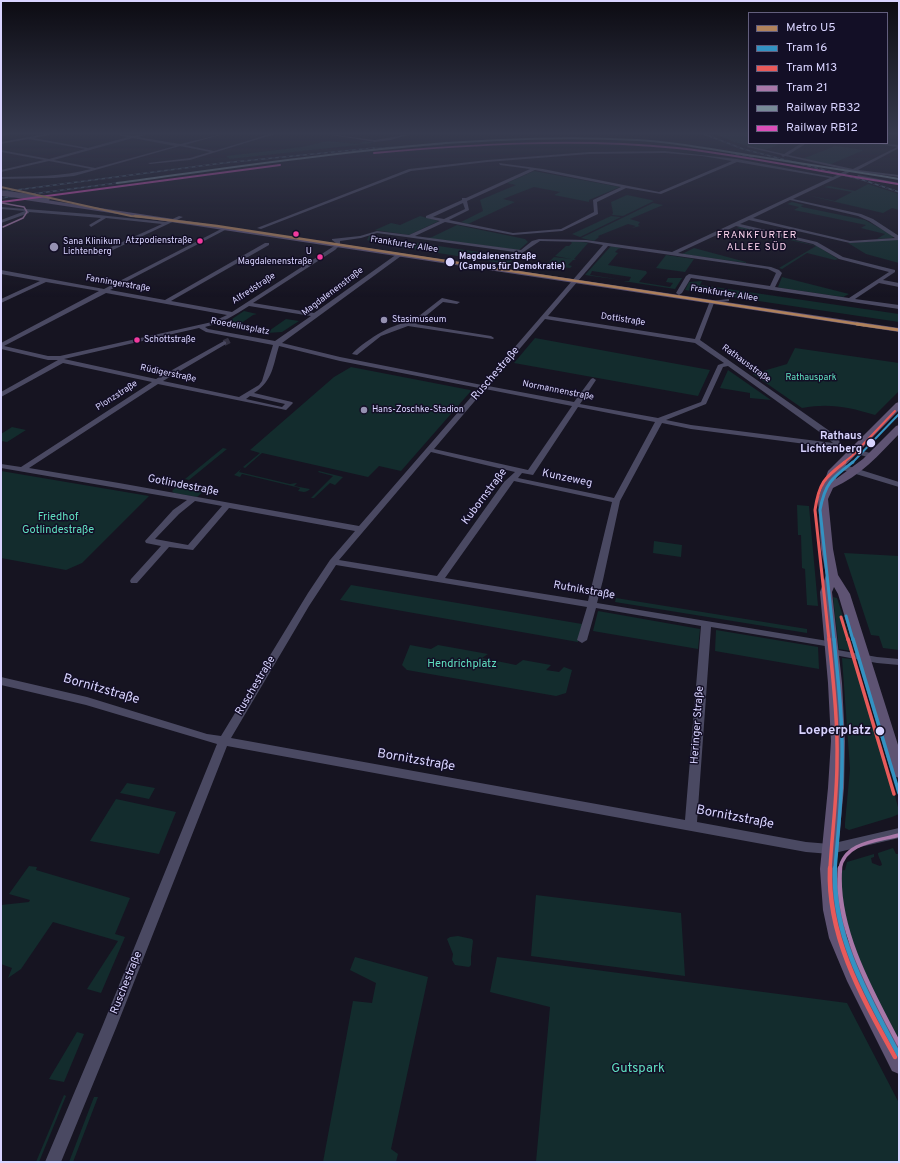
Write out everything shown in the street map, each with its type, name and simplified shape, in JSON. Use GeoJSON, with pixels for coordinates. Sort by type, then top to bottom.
{"type":"FeatureCollection","features":[{"type":"Feature","properties":{"kind":"main road","name":"Frankfurter Allee"},"geometry":{"type":"LineString","coordinates":[[1,193],[364,245],[712,302],[899,330]]}},
{"type":"Feature","properties":{"kind":"main road","name":"Frankfurter Allee"},"geometry":{"type":"LineString","coordinates":[[1,196],[177,219],[225,228],[259,231]]}},
{"type":"Feature","properties":{"kind":"main road"},"geometry":{"type":"LineString","coordinates":[[215,226],[259,231]]}},
{"type":"Feature","properties":{"kind":"main road","name":"Frankfurter Allee"},"geometry":{"type":"LineString","coordinates":[[337,242],[399,255],[679,293],[899,326]]}},
{"type":"Feature","properties":{"kind":"main road"},"geometry":{"type":"LineString","coordinates":[[899,406],[832,473],[829,486],[823,499],[827,549],[832,575],[844,594],[899,772]]}},
{"type":"Feature","properties":{"kind":"main road"},"geometry":{"type":"LineString","coordinates":[[829,486],[844,479],[855,471],[899,428]]}},
{"type":"Feature","properties":{"kind":"main road"},"geometry":{"type":"LineString","coordinates":[[832,575],[826,592],[832,648],[838,741],[836,788],[828,869],[829,889],[838,938],[856,980],[899,1064]]}},
{"type":"Feature","properties":{"kind":"street"},"geometry":{"type":"LineString","coordinates":[[259,231],[365,188]]}},
{"type":"Feature","properties":{"kind":"street"},"geometry":{"type":"LineString","coordinates":[[489,188],[428,217],[510,234],[560,230],[595,214],[597,211],[595,201],[621,188]]}},
{"type":"Feature","properties":{"kind":"street"},"geometry":{"type":"LineString","coordinates":[[639,188],[661,192],[670,188]]}},
{"type":"Feature","properties":{"kind":"street"},"geometry":{"type":"LineString","coordinates":[[672,254],[812,188]]}},
{"type":"Feature","properties":{"kind":"street"},"geometry":{"type":"LineString","coordinates":[[411,236],[467,210],[464,199]]}},
{"type":"Feature","properties":{"kind":"street"},"geometry":{"type":"LineString","coordinates":[[789,199],[859,215],[871,220],[899,238]]}},
{"type":"Feature","properties":{"kind":"street"},"geometry":{"type":"LineString","coordinates":[[1,208],[164,223]]}},
{"type":"Feature","properties":{"kind":"street"},"geometry":{"type":"LineString","coordinates":[[1,222],[28,211]]}},
{"type":"Feature","properties":{"kind":"street"},"geometry":{"type":"LineString","coordinates":[[90,226],[105,217]]}},
{"type":"Feature","properties":{"kind":"street"},"geometry":{"type":"LineString","coordinates":[[748,218],[850,242],[899,238]]}},
{"type":"Feature","properties":{"kind":"street"},"geometry":{"type":"LineString","coordinates":[[100,254],[177,219]]}},
{"type":"Feature","properties":{"kind":"street"},"geometry":{"type":"LineString","coordinates":[[736,224],[812,242],[841,258],[893,271],[858,293],[850,300]]}},
{"type":"Feature","properties":{"kind":"street"},"geometry":{"type":"LineString","coordinates":[[1,346],[225,228]]}},
{"type":"Feature","properties":{"kind":"street","name":"Frankfurter Allee"},"geometry":{"type":"LineString","coordinates":[[337,242],[361,237],[375,232],[522,252],[534,242],[542,240],[578,240],[774,269],[779,273],[772,288]]}},
{"type":"Feature","properties":{"kind":"street"},"geometry":{"type":"LineString","coordinates":[[890,232],[899,232]]}},
{"type":"Feature","properties":{"kind":"street","name":"Frankfurter Allee"},"geometry":{"type":"LineString","coordinates":[[361,237],[360,240],[364,245]]}},
{"type":"Feature","properties":{"kind":"street","name":"Alfredstraße"},"geometry":{"type":"LineString","coordinates":[[233,314],[337,242]]}},
{"type":"Feature","properties":{"kind":"street"},"geometry":{"type":"LineString","coordinates":[[166,302],[267,244]]}},
{"type":"Feature","properties":{"kind":"street","name":"Ruschestraße"},"geometry":{"type":"LineString","coordinates":[[53,1162],[103,1042],[211,768],[224,741],[297,616],[333,562],[360,529],[607,244]]}},
{"type":"Feature","properties":{"kind":"street","name":"Magdalenenstraße"},"geometry":{"type":"LineString","coordinates":[[277,343],[399,255]]}},
{"type":"Feature","properties":{"kind":"street","name":"Fanningerstraße"},"geometry":{"type":"LineString","coordinates":[[1,272],[233,314]]}},
{"type":"Feature","properties":{"kind":"street","name":"Frankfurter Allee"},"geometry":{"type":"LineString","coordinates":[[679,293],[689,276],[899,307]]}},
{"type":"Feature","properties":{"kind":"street"},"geometry":{"type":"LineString","coordinates":[[1,301],[46,280]]}},
{"type":"Feature","properties":{"kind":"street"},"geometry":{"type":"LineString","coordinates":[[877,281],[899,285]]}},
{"type":"Feature","properties":{"kind":"street"},"geometry":{"type":"LineString","coordinates":[[412,324],[442,300],[457,302]]}},
{"type":"Feature","properties":{"kind":"street"},"geometry":{"type":"LineString","coordinates":[[697,342],[712,302],[727,300]]}},
{"type":"Feature","properties":{"kind":"street"},"geometry":{"type":"LineString","coordinates":[[248,304],[315,315]]}},
{"type":"Feature","properties":{"kind":"street"},"geometry":{"type":"LineString","coordinates":[[1,395],[61,359],[200,326],[218,321],[233,314]]}},
{"type":"Feature","properties":{"kind":"street","name":"Dottistraße"},"geometry":{"type":"LineString","coordinates":[[545,317],[697,342]]}},
{"type":"Feature","properties":{"kind":"street"},"geometry":{"type":"LineString","coordinates":[[355,354],[382,333],[403,325],[412,324],[491,338]]}},
{"type":"Feature","properties":{"kind":"street","name":"Roedeliusplatz"},"geometry":{"type":"LineString","coordinates":[[200,326],[206,330],[277,343]]}},
{"type":"Feature","properties":{"kind":"street","name":"Plonzstraße"},"geometry":{"type":"LineString","coordinates":[[23,469],[157,382],[236,336]]}},
{"type":"Feature","properties":{"kind":"street","name":"Rathausstraße"},"geometry":{"type":"LineString","coordinates":[[697,342],[828,434],[836,441],[837,446]]}},
{"type":"Feature","properties":{"kind":"street"},"geometry":{"type":"LineString","coordinates":[[241,399],[265,381],[277,343]]}},
{"type":"Feature","properties":{"kind":"street","name":"Normannenstraße"},"geometry":{"type":"LineString","coordinates":[[277,343],[340,360],[691,427],[837,446]]}},
{"type":"Feature","properties":{"kind":"street","name":"Rüdigerstraße"},"geometry":{"type":"LineString","coordinates":[[1,346],[48,358],[61,359],[157,382],[284,409],[290,403],[249,394]]}},
{"type":"Feature","properties":{"kind":"street"},"geometry":{"type":"LineString","coordinates":[[582,640],[599,580],[616,501],[660,420],[704,403],[721,365],[728,364]]}},
{"type":"Feature","properties":{"kind":"street","name":"Kubornstraße"},"geometry":{"type":"LineString","coordinates":[[440,579],[507,484],[516,475],[530,473],[593,380]]}},
{"type":"Feature","properties":{"kind":"street"},"geometry":{"type":"LineString","coordinates":[[837,446],[871,456]]}},
{"type":"Feature","properties":{"kind":"street","name":"Kunzeweg"},"geometry":{"type":"LineString","coordinates":[[430,450],[514,469],[516,475],[616,501]]}},
{"type":"Feature","properties":{"kind":"street","name":"Gotlindestraße"},"geometry":{"type":"LineString","coordinates":[[1,466],[119,485],[192,500],[360,529]]}},
{"type":"Feature","properties":{"kind":"street"},"geometry":{"type":"LineString","coordinates":[[839,466],[899,485]]}},
{"type":"Feature","properties":{"kind":"street"},"geometry":{"type":"LineString","coordinates":[[192,500],[176,512],[149,541],[190,548],[226,506]]}},
{"type":"Feature","properties":{"kind":"street"},"geometry":{"type":"LineString","coordinates":[[134,581],[167,544]]}},
{"type":"Feature","properties":{"kind":"street","name":"Rutnikstraße"},"geometry":{"type":"LineString","coordinates":[[333,562],[706,624],[832,648],[877,660],[899,662]]}},
{"type":"Feature","properties":{"kind":"street","name":"Heringer Straße"},"geometry":{"type":"LineString","coordinates":[[691,826],[706,624]]}},
{"type":"Feature","properties":{"kind":"street","name":"Bornitzstraße"},"geometry":{"type":"LineString","coordinates":[[1,681],[75,698],[207,738],[806,847],[830,849]]}},
{"type":"Feature","properties":{"kind":"street"},"geometry":{"type":"LineString","coordinates":[[830,849],[899,833]]}},
{"type":"Feature","properties":{"kind":"green space"},"geometry":{"type":"Polygon","coordinates":[[[508,188],[531,188],[503,199],[515,202],[468,224],[461,222],[483,211],[480,200],[508,188]]]}},
{"type":"Feature","properties":{"kind":"green space"},"geometry":{"type":"Polygon","coordinates":[[[541,188],[617,188],[589,200],[589,202],[554,195],[560,192],[541,188]]]}},
{"type":"Feature","properties":{"kind":"green space"},"geometry":{"type":"Polygon","coordinates":[[[831,188],[855,191],[860,188],[881,188],[899,194],[899,210],[892,208],[883,213],[806,195],[835,201],[852,192],[831,188]]]}},
{"type":"Feature","properties":{"kind":"green space"},"geometry":{"type":"Polygon","coordinates":[[[627,195],[654,201],[623,216],[612,215],[611,202],[627,195]]]}},
{"type":"Feature","properties":{"kind":"green space"},"geometry":{"type":"Polygon","coordinates":[[[792,202],[804,205],[801,206],[802,207],[865,220],[894,236],[892,238],[877,239],[885,234],[861,228],[866,225],[794,210],[799,207],[787,204],[792,202]]]}},
{"type":"Feature","properties":{"kind":"green space"},"geometry":{"type":"Polygon","coordinates":[[[653,203],[663,205],[630,219],[640,222],[638,225],[640,226],[632,228],[636,226],[628,224],[598,236],[599,237],[594,241],[581,238],[653,203]]]}},
{"type":"Feature","properties":{"kind":"green space"},"geometry":{"type":"Polygon","coordinates":[[[420,216],[439,221],[409,235],[375,230],[391,223],[400,225],[420,216]]]}},
{"type":"Feature","properties":{"kind":"green space"},"geometry":{"type":"Polygon","coordinates":[[[611,216],[621,217],[580,237],[572,234],[611,216]]]}},
{"type":"Feature","properties":{"kind":"green space"},"geometry":{"type":"Polygon","coordinates":[[[457,225],[525,239],[528,242],[519,250],[427,238],[457,225]]]}},
{"type":"Feature","properties":{"kind":"green space"},"geometry":{"type":"Polygon","coordinates":[[[741,226],[817,246],[838,259],[835,260],[807,253],[782,269],[779,268],[816,246],[737,228],[741,226]]]}},
{"type":"Feature","properties":{"kind":"green space"},"geometry":{"type":"Polygon","coordinates":[[[369,236],[507,256],[511,253],[518,255],[508,264],[375,243],[367,240],[369,236]]]}},
{"type":"Feature","properties":{"kind":"green space"},"geometry":{"type":"Polygon","coordinates":[[[899,239],[899,263],[866,254],[848,243],[899,239]]]}},
{"type":"Feature","properties":{"kind":"green space"},"geometry":{"type":"Polygon","coordinates":[[[570,241],[592,243],[588,243],[574,259],[576,260],[573,260],[568,265],[572,266],[570,268],[546,265],[554,257],[571,259],[555,256],[566,246],[569,246],[572,243],[570,241]]]}},
{"type":"Feature","properties":{"kind":"green space"},"geometry":{"type":"Polygon","coordinates":[[[611,246],[622,248],[615,252],[618,253],[608,265],[646,271],[647,273],[639,282],[670,287],[673,283],[666,282],[668,278],[682,278],[675,289],[623,281],[629,281],[631,277],[592,271],[590,275],[622,280],[585,275],[611,246]]]}},
{"type":"Feature","properties":{"kind":"green space"},"geometry":{"type":"Polygon","coordinates":[[[694,248],[746,262],[746,263],[682,254],[694,248]]]}},
{"type":"Feature","properties":{"kind":"green space"},"geometry":{"type":"Polygon","coordinates":[[[666,255],[694,259],[685,272],[656,268],[666,255]]]}},
{"type":"Feature","properties":{"kind":"green space"},"geometry":{"type":"Polygon","coordinates":[[[782,277],[849,294],[843,297],[781,288],[778,287],[782,277]]]}},
{"type":"Feature","properties":{"kind":"green space"},"geometry":{"type":"Polygon","coordinates":[[[702,281],[700,285],[899,314],[899,322],[685,290],[689,282],[702,281]]]}},
{"type":"Feature","properties":{"kind":"green space"},"geometry":{"type":"Polygon","coordinates":[[[244,311],[257,314],[240,324],[242,326],[239,328],[223,325],[244,311]]]}},
{"type":"Feature","properties":{"kind":"green space"},"geometry":{"type":"Polygon","coordinates":[[[286,319],[299,321],[282,332],[266,333],[286,319]]]}},
{"type":"Feature","properties":{"kind":"green space"},"geometry":{"type":"Polygon","coordinates":[[[535,338],[710,370],[698,396],[514,363],[535,338]]]}},
{"type":"Feature","properties":{"kind":"green space","name":"Rathauspark"},"geometry":{"type":"Polygon","coordinates":[[[795,348],[899,363],[899,391],[875,415],[830,406],[802,408],[753,374],[787,364],[795,348]]]}},
{"type":"Feature","properties":{"kind":"green space","name":"Hans-Zoschke-Stadion"},"geometry":{"type":"Polygon","coordinates":[[[351,367],[471,391],[401,471],[379,466],[368,477],[262,453],[245,468],[243,467],[260,453],[250,450],[334,377],[351,367]]]}},
{"type":"Feature","properties":{"kind":"green space"},"geometry":{"type":"Polygon","coordinates":[[[728,370],[771,400],[750,398],[750,393],[720,388],[728,370]]]}},
{"type":"Feature","properties":{"kind":"green space"},"geometry":{"type":"Polygon","coordinates":[[[12,427],[26,430],[7,442],[1,441],[1,434],[12,427]]]}},
{"type":"Feature","properties":{"kind":"green space"},"geometry":{"type":"Polygon","coordinates":[[[223,448],[227,449],[189,480],[185,479],[223,448]]]}},
{"type":"Feature","properties":{"kind":"green space"},"geometry":{"type":"Polygon","coordinates":[[[241,469],[239,472],[290,484],[297,483],[294,486],[310,489],[306,492],[301,492],[298,491],[300,488],[242,474],[240,477],[234,475],[241,469]]]}},
{"type":"Feature","properties":{"kind":"green space","name":"Friedhof Gotlindestraße"},"geometry":{"type":"Polygon","coordinates":[[[1,471],[149,496],[82,563],[66,570],[1,558],[1,471]]]}},
{"type":"Feature","properties":{"kind":"green space"},"geometry":{"type":"Polygon","coordinates":[[[318,472],[343,477],[335,485],[330,483],[314,498],[311,498],[333,476],[318,472]]]}},
{"type":"Feature","properties":{"kind":"green space"},"geometry":{"type":"Polygon","coordinates":[[[179,484],[205,490],[197,497],[174,493],[172,491],[179,484]]]}},
{"type":"Feature","properties":{"kind":"green space"},"geometry":{"type":"Polygon","coordinates":[[[797,505],[809,506],[818,606],[807,605],[805,569],[802,568],[801,535],[798,535],[797,505]]]}},
{"type":"Feature","properties":{"kind":"green space"},"geometry":{"type":"Polygon","coordinates":[[[654,541],[682,545],[681,557],[653,553],[654,541]]]}},
{"type":"Feature","properties":{"kind":"green space"},"geometry":{"type":"Polygon","coordinates":[[[844,553],[899,556],[899,650],[883,648],[879,636],[871,635],[844,553]]]}},
{"type":"Feature","properties":{"kind":"green space"},"geometry":{"type":"Polygon","coordinates":[[[351,585],[582,624],[578,642],[340,600],[351,585]]]}},
{"type":"Feature","properties":{"kind":"green space"},"geometry":{"type":"Polygon","coordinates":[[[833,597],[837,598],[854,650],[852,651],[839,649],[833,597]]]}},
{"type":"Feature","properties":{"kind":"green space"},"geometry":{"type":"Polygon","coordinates":[[[616,598],[807,629],[807,633],[615,602],[616,598]]]}},
{"type":"Feature","properties":{"kind":"green space"},"geometry":{"type":"Polygon","coordinates":[[[598,611],[700,629],[698,649],[593,631],[598,611]]]}},
{"type":"Feature","properties":{"kind":"green space"},"geometry":{"type":"Polygon","coordinates":[[[716,630],[818,647],[819,669],[715,651],[716,630]]]}},
{"type":"Feature","properties":{"kind":"green space","name":"Hendrichplatz"},"geometry":{"type":"Polygon","coordinates":[[[410,645],[431,649],[438,645],[488,654],[482,658],[516,665],[523,660],[551,665],[546,670],[559,672],[564,667],[572,670],[566,693],[556,696],[407,670],[402,665],[410,645]]]}},
{"type":"Feature","properties":{"kind":"green space","name":"Loeperplatz"},"geometry":{"type":"Polygon","coordinates":[[[842,658],[852,659],[855,661],[880,739],[899,811],[899,814],[892,817],[849,830],[845,828],[850,769],[842,658]]]}},
{"type":"Feature","properties":{"kind":"green space"},"geometry":{"type":"Polygon","coordinates":[[[127,783],[155,788],[149,799],[120,793],[127,783]]]}},
{"type":"Feature","properties":{"kind":"green space"},"geometry":{"type":"Polygon","coordinates":[[[116,799],[176,812],[159,854],[90,841],[116,799]]]}},
{"type":"Feature","properties":{"kind":"green space"},"geometry":{"type":"Polygon","coordinates":[[[893,848],[896,854],[899,854],[899,1047],[866,984],[848,940],[842,918],[839,895],[839,871],[845,870],[847,862],[874,854],[874,857],[871,858],[872,863],[880,866],[882,865],[878,853],[893,848]]]}},
{"type":"Feature","properties":{"kind":"green space"},"geometry":{"type":"Polygon","coordinates":[[[29,866],[37,867],[36,870],[130,898],[115,934],[125,937],[101,993],[87,989],[118,941],[53,922],[21,969],[8,978],[12,968],[1,964],[1,905],[29,902],[30,900],[9,894],[29,866]]]}},
{"type":"Feature","properties":{"kind":"green space"},"geometry":{"type":"Polygon","coordinates":[[[536,895],[681,913],[685,976],[531,956],[536,895]]]}},
{"type":"Feature","properties":{"kind":"green space"},"geometry":{"type":"Polygon","coordinates":[[[458,936],[472,939],[473,941],[471,965],[469,967],[455,965],[452,960],[453,954],[447,939],[458,936]]]}},
{"type":"Feature","properties":{"kind":"green space"},"geometry":{"type":"Polygon","coordinates":[[[355,957],[428,977],[391,1149],[398,1154],[396,1162],[323,1162],[353,1001],[372,1003],[376,983],[350,970],[355,957]]]}},
{"type":"Feature","properties":{"kind":"green space","name":"Gutspark"},"geometry":{"type":"Polygon","coordinates":[[[497,957],[847,1003],[899,1103],[899,1162],[536,1162],[550,1007],[490,992],[497,957]]]}},
{"type":"Feature","properties":{"kind":"green space"},"geometry":{"type":"Polygon","coordinates":[[[77,1032],[84,1034],[64,1082],[49,1079],[77,1032]]]}},
{"type":"Feature","properties":{"kind":"green space"},"geometry":{"type":"Polygon","coordinates":[[[64,1095],[66,1096],[39,1162],[36,1162],[64,1095]]]}},
{"type":"Feature","properties":{"kind":"green space"},"geometry":{"type":"Polygon","coordinates":[[[94,1097],[98,1097],[73,1162],[69,1162],[94,1097]]]}},
{"type":"Feature","properties":{"kind":"tunnel"},"geometry":{"type":"LineString","coordinates":[[224,343],[230,340]]}},
{"type":"Feature","properties":{"kind":"railway"},"geometry":{"type":"LineString","coordinates":[[1,192],[30,188]]}},
{"type":"Feature","properties":{"kind":"railway"},"geometry":{"type":"LineString","coordinates":[[1,198],[76,188]]}},
{"type":"Feature","properties":{"kind":"railway"},"geometry":{"type":"LineString","coordinates":[[888,188],[899,192]]}},
{"type":"Feature","properties":{"kind":"metro line","name":"U5"},"geometry":{"type":"LineString","coordinates":[[7,188],[131,216],[217,226],[899,330]]}},
{"type":"Feature","properties":{"kind":"tram line","name":"21"},"geometry":{"type":"LineString","coordinates":[[2,203],[24,207],[27,212],[23,218],[3,227]]}},
{"type":"Feature","properties":{"kind":"tram line","name":"M13"},"geometry":{"type":"LineString","coordinates":[[895,411],[852,456],[829,474],[818,491],[815,510],[833,681],[837,739],[835,811],[830,873],[832,909],[844,953],[853,975],[862,996],[895,1057]]}},
{"type":"Feature","properties":{"kind":"tram line","name":"16"},"geometry":{"type":"LineString","coordinates":[[899,414],[855,460],[833,477],[823,493],[820,510],[836,653],[842,739],[842,788],[835,874],[837,909],[849,953],[867,995],[899,1055]]}},
{"type":"Feature","properties":{"kind":"tram line","name":"16"},"geometry":{"type":"LineString","coordinates":[[846,616],[899,793]]}},
{"type":"Feature","properties":{"kind":"tram line","name":"M13"},"geometry":{"type":"LineString","coordinates":[[841,617],[894,794]]}},
{"type":"Feature","properties":{"kind":"tram line","name":"21"},"geometry":{"type":"LineString","coordinates":[[899,835],[870,842],[850,851],[843,858],[840,870],[840,885],[843,906],[853,947],[879,1006],[899,1044]]}},
{"type":"Feature","properties":{"kind":"rail line","name":"RB12"},"geometry":{"type":"LineString","coordinates":[[2,202],[105,188]]}},
{"type":"Feature","properties":{"kind":"place","name":"Atzpodienstraße"},"geometry":{"type":"Point","coordinates":[200,241]}},
{"type":"Feature","properties":{"kind":"place","name":"Sana Klinikum Lichtenberg"},"geometry":{"type":"Point","coordinates":[54,247]}},
{"type":"Feature","properties":{"kind":"place","name":"U Magdalenenstraße"},"geometry":{"type":"Point","coordinates":[320,257]}},
{"type":"Feature","properties":{"kind":"place","name":"Magdalenenstraße (Campus für Demokratie)"},"geometry":{"type":"Point","coordinates":[450,262]}},
{"type":"Feature","properties":{"kind":"place","name":"Stasimuseum"},"geometry":{"type":"Point","coordinates":[384,320]}},
{"type":"Feature","properties":{"kind":"place","name":"Schottstraße"},"geometry":{"type":"Point","coordinates":[137,340]}},
{"type":"Feature","properties":{"kind":"place","name":"Hans-Zoschke-Stadion"},"geometry":{"type":"Point","coordinates":[364,410]}},
{"type":"Feature","properties":{"kind":"place","name":"Rathaus Lichtenberg"},"geometry":{"type":"Point","coordinates":[871,443]}},
{"type":"Feature","properties":{"kind":"place","name":"Loeperplatz"},"geometry":{"type":"Point","coordinates":[880,731]}},
{"type":"Feature","properties":{"kind":"district","name":"FRANKFURTER ALLEE SÜD"},"geometry":{"type":"Point","coordinates":[757,242]}}]}
